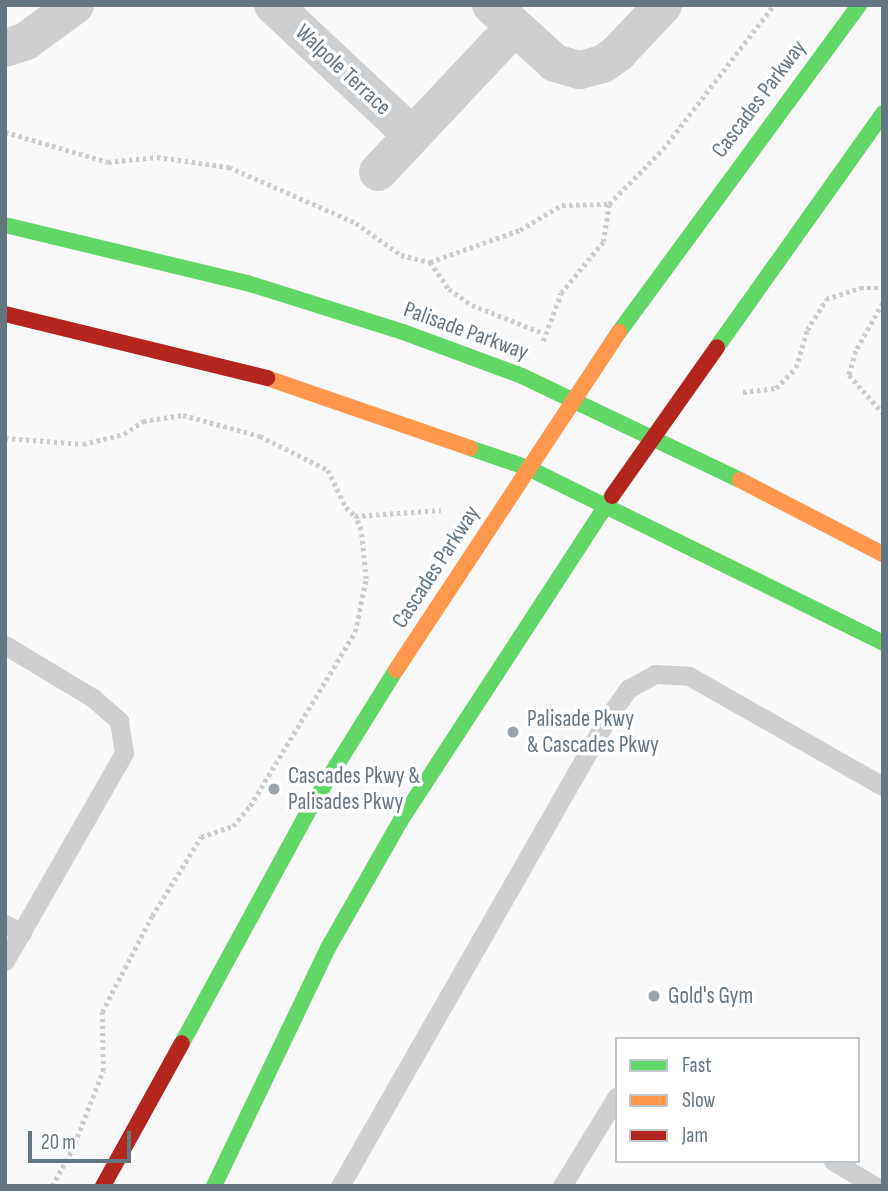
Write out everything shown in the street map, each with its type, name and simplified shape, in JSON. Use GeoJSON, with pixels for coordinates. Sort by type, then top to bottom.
{"type":"FeatureCollection","features":[{"type":"Feature","properties":{"kind":"main road","name":"Cascades Parkway"},"geometry":{"type":"LineString","coordinates":[[103,1186],[310,808],[574,397],[691,229],[859,5]]}},
{"type":"Feature","properties":{"kind":"main road"},"geometry":{"type":"LineString","coordinates":[[214,1186],[328,948],[394,832],[652,436],[883,113]]}},
{"type":"Feature","properties":{"kind":"main road","name":"Palisade Parkway"},"geometry":{"type":"LineString","coordinates":[[5,226],[247,283],[403,332],[574,397],[883,554]]}},
{"type":"Feature","properties":{"kind":"main road"},"geometry":{"type":"LineString","coordinates":[[5,314],[269,379],[528,468],[606,504],[883,643]]}},
{"type":"Feature","properties":{"kind":"street"},"geometry":{"type":"LineString","coordinates":[[5,48],[26,41],[75,5]]}},
{"type":"Feature","properties":{"kind":"street","name":"Walpole Terrace"},"geometry":{"type":"LineString","coordinates":[[273,5],[412,135]]}},
{"type":"Feature","properties":{"kind":"street"},"geometry":{"type":"LineString","coordinates":[[378,172],[412,135],[502,16],[555,63],[580,70],[603,64],[618,53],[663,5]]}},
{"type":"Feature","properties":{"kind":"lane"},"geometry":{"type":"LineString","coordinates":[[5,645],[93,698],[119,721],[124,753],[14,928],[5,961]]}},
{"type":"Feature","properties":{"kind":"lane"},"geometry":{"type":"LineString","coordinates":[[340,1186],[607,719],[628,689],[655,674],[689,676],[883,786]]}},
{"type":"Feature","properties":{"kind":"lane"},"geometry":{"type":"LineString","coordinates":[[562,1186],[615,1099]]}},
{"type":"Feature","properties":{"kind":"lane"},"geometry":{"type":"LineString","coordinates":[[836,1163],[875,1186]]}},
{"type":"Feature","properties":{"kind":"path"},"geometry":{"type":"LineString","coordinates":[[542,341],[561,293],[603,242],[609,204]]}},
{"type":"Feature","properties":{"kind":"path"},"geometry":{"type":"LineString","coordinates":[[430,262],[449,289],[472,305],[543,333]]}},
{"type":"Feature","properties":{"kind":"path"},"geometry":{"type":"LineString","coordinates":[[743,392],[776,388],[796,368],[807,330],[826,299],[860,288],[883,288]]}},
{"type":"Feature","properties":{"kind":"path"},"geometry":{"type":"LineString","coordinates":[[883,303],[856,351],[849,375],[883,413]]}},
{"type":"Feature","properties":{"kind":"path"},"geometry":{"type":"LineString","coordinates":[[5,438],[83,444],[124,434],[143,421],[183,415],[260,436],[328,470],[361,530],[366,579],[363,609],[355,632],[250,806],[233,827],[201,837],[152,916],[102,1012],[103,1071],[72,1150],[52,1186]]}},
{"type":"Feature","properties":{"kind":"path"},"geometry":{"type":"LineString","coordinates":[[355,516],[441,510]]}},
{"type":"Feature","properties":{"kind":"traffic: fast"},"geometry":{"type":"LineString","coordinates":[[619,332],[859,5]]}},
{"type":"Feature","properties":{"kind":"traffic: fast"},"geometry":{"type":"LineString","coordinates":[[717,347],[883,113]]}},
{"type":"Feature","properties":{"kind":"traffic: fast"},"geometry":{"type":"LineString","coordinates":[[5,225],[247,283],[403,332],[522,376],[740,480]]}},
{"type":"Feature","properties":{"kind":"traffic: fast"},"geometry":{"type":"LineString","coordinates":[[470,448],[528,468],[883,643]]}},
{"type":"Feature","properties":{"kind":"traffic: fast"},"geometry":{"type":"LineString","coordinates":[[214,1186],[328,948],[401,820],[612,496]]}},
{"type":"Feature","properties":{"kind":"traffic: fast"},"geometry":{"type":"LineString","coordinates":[[182,1043],[310,808],[396,670]]}},
{"type":"Feature","properties":{"kind":"traffic: slow"},"geometry":{"type":"LineString","coordinates":[[396,670],[619,332]]}},
{"type":"Feature","properties":{"kind":"traffic: slow"},"geometry":{"type":"LineString","coordinates":[[267,378],[470,448]]}},
{"type":"Feature","properties":{"kind":"traffic: slow"},"geometry":{"type":"LineString","coordinates":[[740,480],[883,554]]}},
{"type":"Feature","properties":{"kind":"traffic: jam"},"geometry":{"type":"LineString","coordinates":[[5,314],[267,378]]}},
{"type":"Feature","properties":{"kind":"traffic: jam"},"geometry":{"type":"LineString","coordinates":[[612,496],[717,347]]}},
{"type":"Feature","properties":{"kind":"traffic: jam"},"geometry":{"type":"LineString","coordinates":[[103,1186],[182,1043]]}},
{"type":"Feature","properties":{"kind":"place","name":"Palisade Pkwy & Cascades Pkwy"},"geometry":{"type":"Point","coordinates":[513,732]}},
{"type":"Feature","properties":{"kind":"place","name":"Cascades Pkwy & Palisades Pkwy"},"geometry":{"type":"Point","coordinates":[274,789]}},
{"type":"Feature","properties":{"kind":"place","name":"Gold's Gym"},"geometry":{"type":"Point","coordinates":[654,996]}}]}
